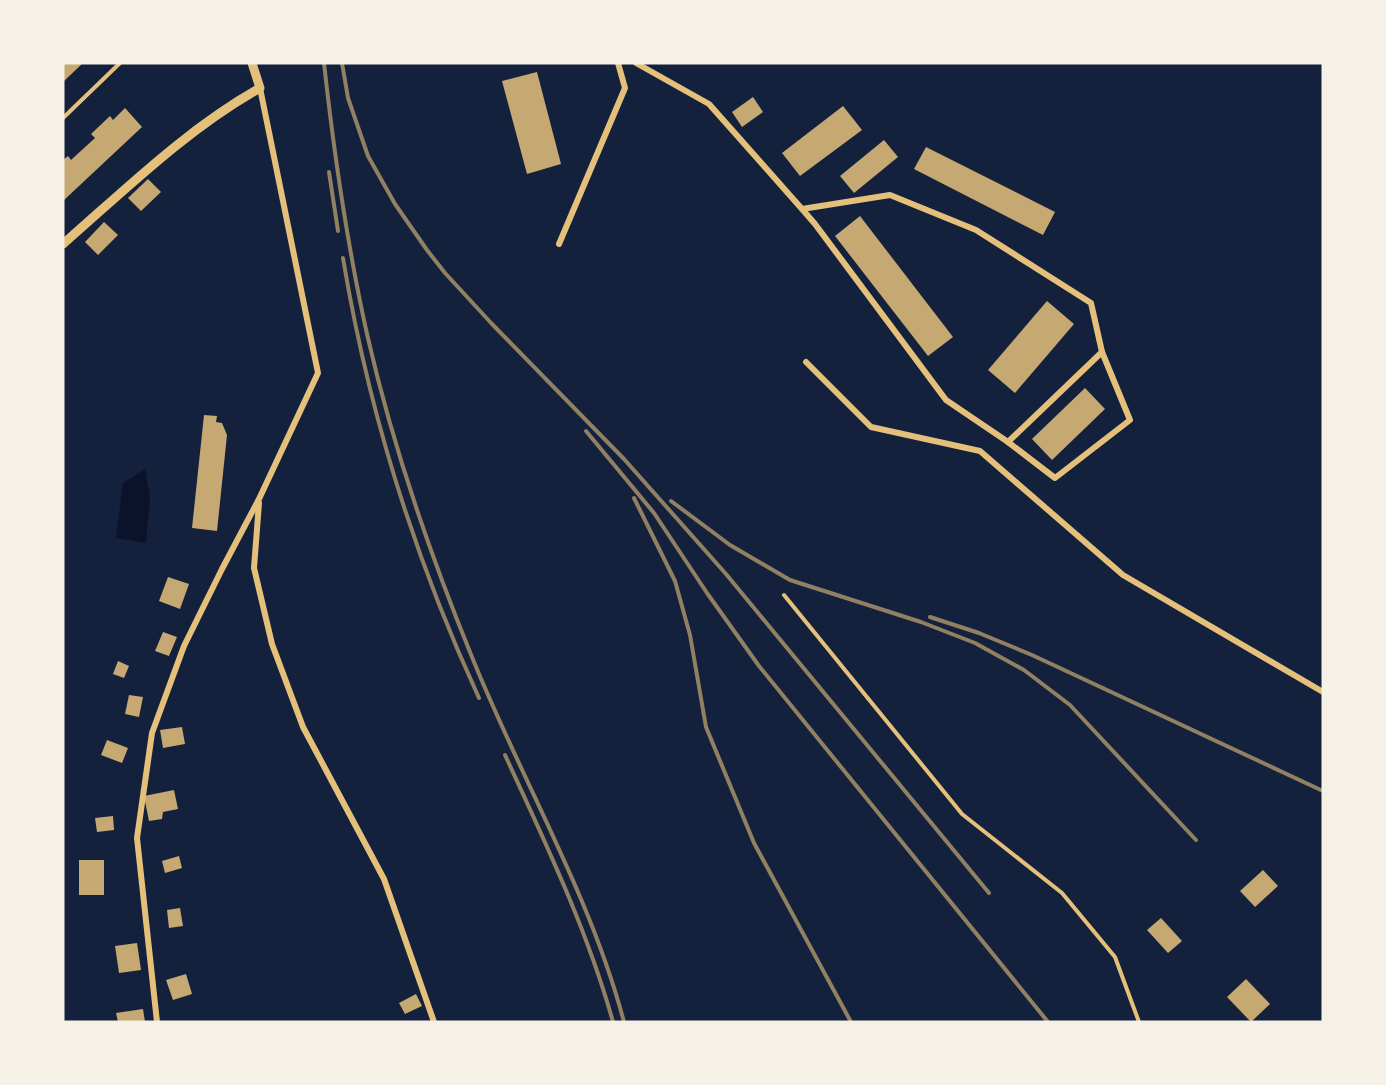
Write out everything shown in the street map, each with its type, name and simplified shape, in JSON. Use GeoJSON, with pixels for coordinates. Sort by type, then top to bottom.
{"type":"FeatureCollection","features":[{"type":"Feature","properties":{"kind":"street"},"geometry":{"type":"LineString","coordinates":[[158,1022],[137,838],[152,733],[184,646],[259,499],[318,373],[260,88],[252,63]]}},
{"type":"Feature","properties":{"kind":"street"},"geometry":{"type":"LineString","coordinates":[[559,244],[625,88],[618,63]]}},
{"type":"Feature","properties":{"kind":"street"},"geometry":{"type":"LineString","coordinates":[[636,63],[709,104],[815,224],[946,400],[1008,442],[1055,478],[1130,420],[1102,352],[1091,303],[976,230],[890,195],[802,209]]}},
{"type":"Feature","properties":{"kind":"street"},"geometry":{"type":"LineString","coordinates":[[63,244],[200,126],[227,106],[260,88]]}},
{"type":"Feature","properties":{"kind":"street"},"geometry":{"type":"LineString","coordinates":[[1008,442],[1102,352]]}},
{"type":"Feature","properties":{"kind":"street"},"geometry":{"type":"LineString","coordinates":[[806,362],[871,427],[980,451],[1124,575],[1323,692]]}},
{"type":"Feature","properties":{"kind":"street"},"geometry":{"type":"LineString","coordinates":[[259,499],[254,568],[272,644],[303,727],[384,879],[434,1022]]}},
{"type":"Feature","properties":{"kind":"lane"},"geometry":{"type":"LineString","coordinates":[[63,118],[120,63]]}},
{"type":"Feature","properties":{"kind":"lane"},"geometry":{"type":"LineString","coordinates":[[783,595],[962,814],[1062,893],[1115,957],[1139,1022]]}},
{"type":"Feature","properties":{"kind":"water"},"geometry":{"type":"Polygon","coordinates":[[[145,469],[150,498],[146,543],[116,538],[123,483],[145,469]]]}},
{"type":"Feature","properties":{"kind":"building"},"geometry":{"type":"Polygon","coordinates":[[[63,63],[83,63],[63,82],[63,63]]]}},
{"type":"Feature","properties":{"kind":"building"},"geometry":{"type":"Polygon","coordinates":[[[537,72],[561,164],[527,174],[502,81],[537,72]]]}},
{"type":"Feature","properties":{"kind":"building"},"geometry":{"type":"Polygon","coordinates":[[[753,97],[763,112],[742,127],[732,112],[753,97]]]}},
{"type":"Feature","properties":{"kind":"building"},"geometry":{"type":"Polygon","coordinates":[[[843,106],[862,130],[800,176],[782,153],[843,106]]]}},
{"type":"Feature","properties":{"kind":"building"},"geometry":{"type":"Polygon","coordinates":[[[125,108],[142,127],[63,201],[63,160],[68,156],[71,160],[95,138],[91,134],[110,116],[113,120],[125,108]]]}},
{"type":"Feature","properties":{"kind":"building"},"geometry":{"type":"Polygon","coordinates":[[[884,140],[898,157],[854,193],[840,176],[884,140]]]}},
{"type":"Feature","properties":{"kind":"building"},"geometry":{"type":"Polygon","coordinates":[[[926,147],[1055,212],[1043,235],[914,169],[926,147]]]}},
{"type":"Feature","properties":{"kind":"building"},"geometry":{"type":"Polygon","coordinates":[[[148,179],[161,192],[141,211],[128,198],[148,179]]]}},
{"type":"Feature","properties":{"kind":"building"},"geometry":{"type":"Polygon","coordinates":[[[860,216],[953,337],[928,356],[835,236],[860,216]]]}},
{"type":"Feature","properties":{"kind":"building"},"geometry":{"type":"Polygon","coordinates":[[[104,222],[118,235],[98,255],[85,242],[104,222]]]}},
{"type":"Feature","properties":{"kind":"building"},"geometry":{"type":"Polygon","coordinates":[[[1047,301],[1074,324],[1015,393],[988,370],[1047,301]]]}},
{"type":"Feature","properties":{"kind":"building"},"geometry":{"type":"Polygon","coordinates":[[[1085,388],[1105,409],[1052,460],[1032,439],[1085,388]]]}},
{"type":"Feature","properties":{"kind":"building"},"geometry":{"type":"Polygon","coordinates":[[[204,415],[217,416],[216,422],[222,423],[227,435],[217,531],[192,528],[204,415]]]}},
{"type":"Feature","properties":{"kind":"building"},"geometry":{"type":"Polygon","coordinates":[[[168,577],[189,584],[180,609],[159,601],[168,577]]]}},
{"type":"Feature","properties":{"kind":"building"},"geometry":{"type":"Polygon","coordinates":[[[163,632],[177,637],[169,656],[155,651],[163,632]]]}},
{"type":"Feature","properties":{"kind":"building"},"geometry":{"type":"Polygon","coordinates":[[[118,661],[129,666],[124,678],[113,674],[118,661]]]}},
{"type":"Feature","properties":{"kind":"building"},"geometry":{"type":"Polygon","coordinates":[[[129,695],[143,697],[139,717],[125,714],[129,695]]]}},
{"type":"Feature","properties":{"kind":"building"},"geometry":{"type":"Polygon","coordinates":[[[182,727],[185,744],[163,748],[160,730],[182,727]]]}},
{"type":"Feature","properties":{"kind":"building"},"geometry":{"type":"Polygon","coordinates":[[[107,740],[128,748],[122,763],[101,755],[107,740]]]}},
{"type":"Feature","properties":{"kind":"building"},"geometry":{"type":"Polygon","coordinates":[[[174,790],[178,809],[163,812],[162,819],[149,821],[144,796],[174,790]]]}},
{"type":"Feature","properties":{"kind":"building"},"geometry":{"type":"Polygon","coordinates":[[[113,816],[114,830],[97,832],[95,818],[113,816]]]}},
{"type":"Feature","properties":{"kind":"building"},"geometry":{"type":"Polygon","coordinates":[[[179,856],[182,868],[165,873],[162,861],[179,856]]]}},
{"type":"Feature","properties":{"kind":"building"},"geometry":{"type":"Polygon","coordinates":[[[79,860],[104,860],[104,895],[79,895],[79,860]]]}},
{"type":"Feature","properties":{"kind":"building"},"geometry":{"type":"Polygon","coordinates":[[[1263,870],[1278,886],[1255,907],[1240,891],[1263,870]]]}},
{"type":"Feature","properties":{"kind":"building"},"geometry":{"type":"Polygon","coordinates":[[[180,908],[183,926],[169,928],[167,910],[180,908]]]}},
{"type":"Feature","properties":{"kind":"building"},"geometry":{"type":"Polygon","coordinates":[[[1161,918],[1182,941],[1168,953],[1147,930],[1161,918]]]}},
{"type":"Feature","properties":{"kind":"building"},"geometry":{"type":"Polygon","coordinates":[[[137,943],[141,970],[119,973],[115,946],[137,943]]]}},
{"type":"Feature","properties":{"kind":"building"},"geometry":{"type":"Polygon","coordinates":[[[186,974],[192,994],[173,1000],[166,980],[186,974]]]}},
{"type":"Feature","properties":{"kind":"building"},"geometry":{"type":"Polygon","coordinates":[[[1246,979],[1270,1004],[1251,1022],[1227,997],[1246,979]]]}},
{"type":"Feature","properties":{"kind":"building"},"geometry":{"type":"Polygon","coordinates":[[[416,994],[422,1006],[405,1014],[399,1003],[416,994]]]}},
{"type":"Feature","properties":{"kind":"building"},"geometry":{"type":"Polygon","coordinates":[[[143,1009],[145,1022],[118,1022],[116,1013],[143,1009]]]}},
{"type":"Feature","properties":{"kind":"railway"},"geometry":{"type":"LineString","coordinates":[[324,63],[353,266],[377,375],[400,457],[426,538],[456,617],[491,702],[574,882],[610,975],[624,1022]]}},
{"type":"Feature","properties":{"kind":"railway"},"geometry":{"type":"LineString","coordinates":[[342,63],[348,98],[368,156],[395,204],[427,250],[492,324],[624,459],[726,574],[989,893]]}},
{"type":"Feature","properties":{"kind":"railway"},"geometry":{"type":"LineString","coordinates":[[329,172],[338,231]]}},
{"type":"Feature","properties":{"kind":"railway"},"geometry":{"type":"LineString","coordinates":[[343,258],[366,371],[396,482],[434,592],[479,698]]}},
{"type":"Feature","properties":{"kind":"railway"},"geometry":{"type":"LineString","coordinates":[[586,431],[654,513],[759,666],[1048,1022]]}},
{"type":"Feature","properties":{"kind":"railway"},"geometry":{"type":"LineString","coordinates":[[634,498],[675,581],[690,635],[706,727],[754,843],[851,1022]]}},
{"type":"Feature","properties":{"kind":"railway"},"geometry":{"type":"LineString","coordinates":[[671,501],[730,545],[790,580],[921,622],[975,643],[1024,670],[1070,705],[1196,840]]}},
{"type":"Feature","properties":{"kind":"railway"},"geometry":{"type":"LineString","coordinates":[[930,617],[979,633],[1032,655],[1323,791]]}},
{"type":"Feature","properties":{"kind":"railway"},"geometry":{"type":"LineString","coordinates":[[505,755],[578,920],[603,987],[613,1022]]}}]}
